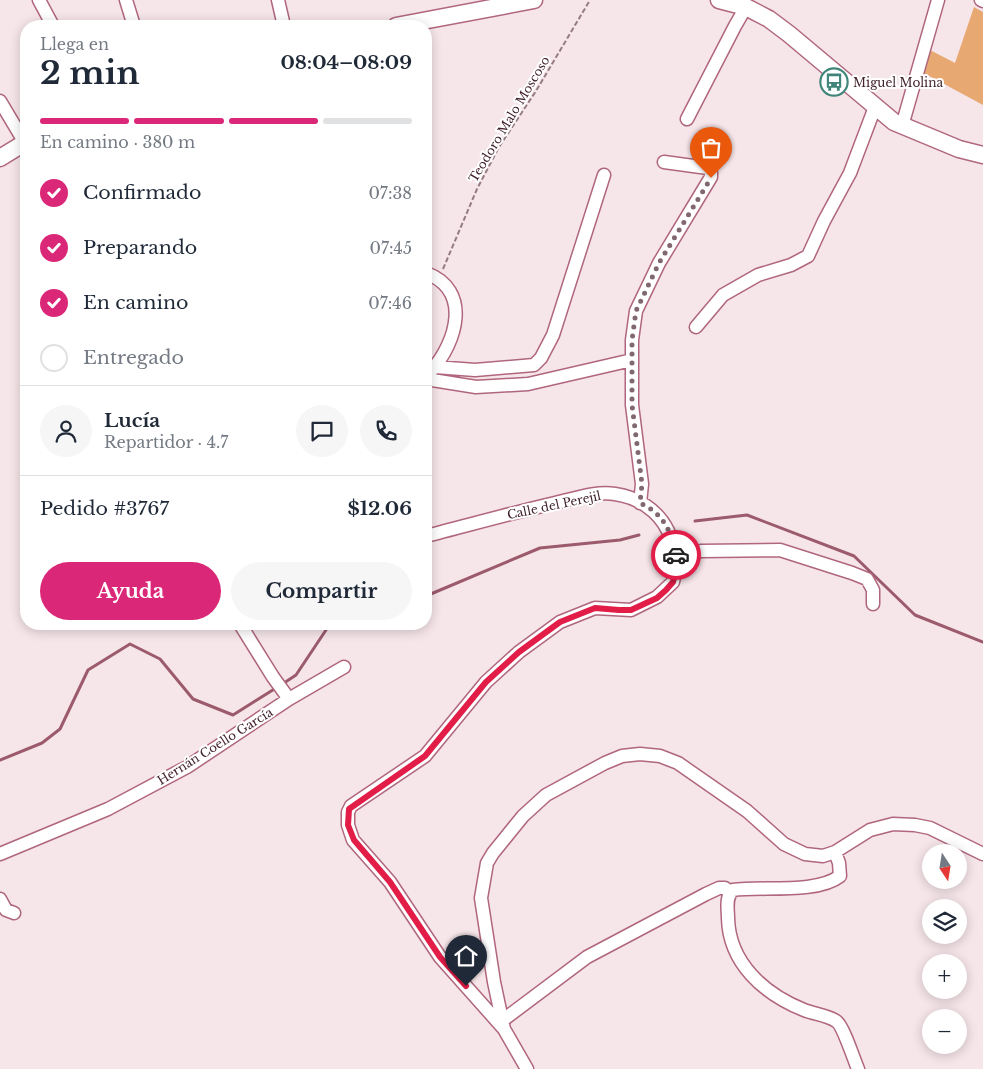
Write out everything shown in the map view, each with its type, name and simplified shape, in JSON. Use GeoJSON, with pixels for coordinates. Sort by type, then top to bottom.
{"type":"FeatureCollection","features":[{"type":"Feature","properties":{"kind":"street"},"geometry":{"type":"LineString","coordinates":[[39,0],[50,20]]}},
{"type":"Feature","properties":{"kind":"street"},"geometry":{"type":"LineString","coordinates":[[126,0],[132,20]]}},
{"type":"Feature","properties":{"kind":"street"},"geometry":{"type":"LineString","coordinates":[[278,0],[283,20]]}},
{"type":"Feature","properties":{"kind":"street"},"geometry":{"type":"LineString","coordinates":[[428,20],[534,0]]}},
{"type":"Feature","properties":{"kind":"street"},"geometry":{"type":"LineString","coordinates":[[719,0],[740,4],[769,20],[789,34],[894,122],[959,149],[983,155]]}},
{"type":"Feature","properties":{"kind":"street"},"geometry":{"type":"LineString","coordinates":[[902,126],[938,0]]}},
{"type":"Feature","properties":{"kind":"street"},"geometry":{"type":"LineString","coordinates":[[687,119],[735,26],[740,4]]}},
{"type":"Feature","properties":{"kind":"street"},"geometry":{"type":"LineString","coordinates":[[0,101],[20,133]]}},
{"type":"Feature","properties":{"kind":"street"},"geometry":{"type":"LineString","coordinates":[[696,328],[723,295],[758,275],[791,265],[808,256],[824,221],[850,173],[875,107]]}},
{"type":"Feature","properties":{"kind":"street"},"geometry":{"type":"LineString","coordinates":[[0,158],[20,146]]}},
{"type":"Feature","properties":{"kind":"street"},"geometry":{"type":"LineString","coordinates":[[640,503],[642,484],[632,405],[632,340],[636,311],[659,263],[711,178],[711,172],[708,168],[664,162]]}},
{"type":"Feature","properties":{"kind":"street"},"geometry":{"type":"LineString","coordinates":[[432,374],[522,367],[534,365],[541,358],[553,335],[604,175]]}},
{"type":"Feature","properties":{"kind":"street"},"geometry":{"type":"LineString","coordinates":[[432,275],[439,278],[449,289],[454,298],[456,310],[455,331],[440,361],[432,370]]}},
{"type":"Feature","properties":{"kind":"street"},"geometry":{"type":"LineString","coordinates":[[432,375],[454,385],[476,387],[528,384],[632,360]]}},
{"type":"Feature","properties":{"kind":"street","name":"Calle del Perejil"},"geometry":{"type":"LineString","coordinates":[[432,534],[596,494],[614,494],[628,497],[648,507],[663,519],[670,534],[676,558],[673,582],[657,598],[631,610],[595,608],[579,613],[560,622],[519,652],[486,682],[425,756],[349,809],[348,825],[354,840],[390,882],[440,957],[504,1025],[523,1066]]}},
{"type":"Feature","properties":{"kind":"street"},"geometry":{"type":"LineString","coordinates":[[676,558],[701,551],[780,550],[852,573],[867,580],[873,590],[873,604]]}},
{"type":"Feature","properties":{"kind":"street"},"geometry":{"type":"LineString","coordinates":[[244,630],[273,677],[287,695]]}},
{"type":"Feature","properties":{"kind":"street","name":"Hernán Coello García"},"geometry":{"type":"LineString","coordinates":[[0,854],[108,809],[187,767],[287,695],[344,668]]}},
{"type":"Feature","properties":{"kind":"street"},"geometry":{"type":"LineString","coordinates":[[730,893],[725,888],[719,888],[587,958],[504,1025],[494,982],[480,898],[487,863],[523,816],[546,795],[605,763],[622,756],[640,754],[660,756],[678,763],[714,786],[748,812],[784,844],[805,854],[823,856],[835,852],[870,830],[893,824],[930,828],[983,854]]}},
{"type":"Feature","properties":{"kind":"street"},"geometry":{"type":"LineString","coordinates":[[835,852],[839,863],[840,876],[822,884],[797,888],[747,888],[733,890],[730,893],[728,902],[728,931],[739,961],[755,979],[784,1000],[802,1009],[837,1021],[842,1027],[858,1069]]}},
{"type":"Feature","properties":{"kind":"path","name":"Teodoro Malo Moscoso"},"geometry":{"type":"LineString","coordinates":[[439,278],[477,188],[499,147],[536,91],[590,0]]}},
{"type":"Feature","properties":{"kind":"shaded area"},"geometry":{"type":"Polygon","coordinates":[[[974,7],[983,12],[983,105],[920,71],[928,49],[955,63],[974,7]]]}},
{"type":"Feature","properties":{"kind":"waterway"},"geometry":{"type":"LineString","coordinates":[[695,521],[747,515],[854,556],[915,615],[983,642]]}},
{"type":"Feature","properties":{"kind":"waterway"},"geometry":{"type":"LineString","coordinates":[[432,593],[540,548],[620,540],[639,535]]}},
{"type":"Feature","properties":{"kind":"waterway"},"geometry":{"type":"LineString","coordinates":[[281,685],[296,675],[326,630]]}},
{"type":"Feature","properties":{"kind":"waterway"},"geometry":{"type":"LineString","coordinates":[[0,760],[42,743],[60,729],[88,670],[130,644],[160,659],[193,699],[233,715],[276,688]]}},
{"type":"Feature","properties":{"kind":"way so far"},"geometry":{"type":"LineString","coordinates":[[676,555],[674,545],[663,519],[640,503],[641,470],[632,405],[632,340],[636,311],[659,263],[711,178]]}},
{"type":"Feature","properties":{"kind":"place","name":"Miguel Molina"},"geometry":{"type":"Point","coordinates":[834,82]}},
{"type":"Feature","properties":{"kind":"route"},"geometry":{"type":"LineString","coordinates":[[466,986],[440,957],[390,882],[354,840],[348,825],[349,809],[425,756],[486,682],[519,652],[560,622],[595,608],[631,610],[657,598],[673,582],[676,555]]}}]}
